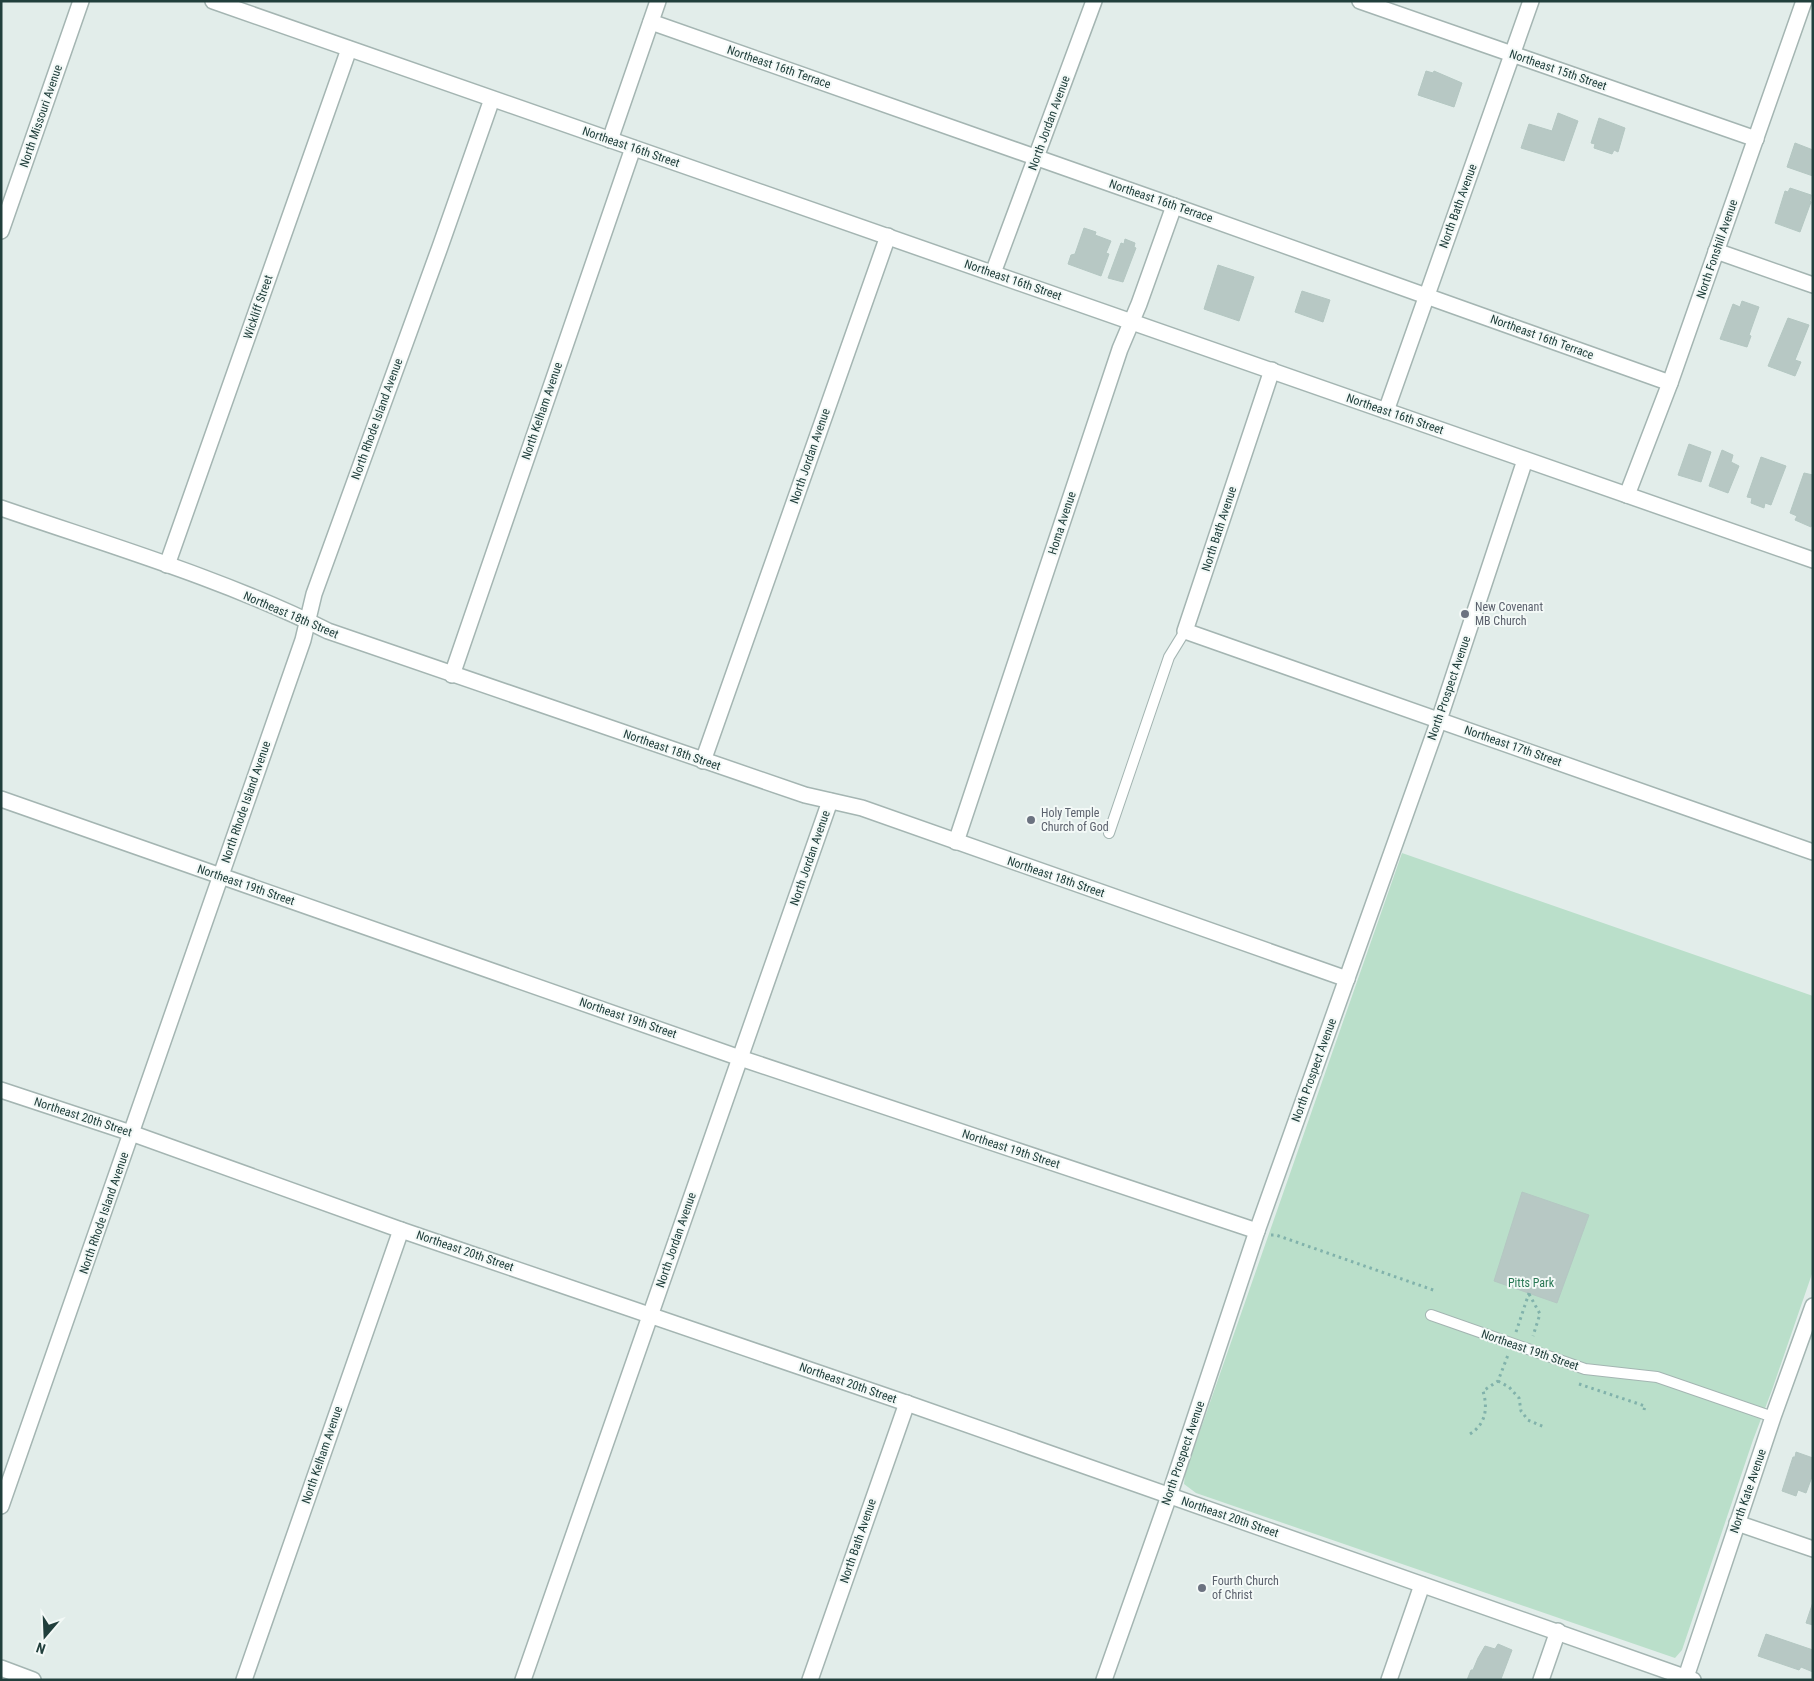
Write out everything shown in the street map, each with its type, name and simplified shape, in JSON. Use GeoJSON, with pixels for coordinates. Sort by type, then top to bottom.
{"type":"FeatureCollection","features":[{"type":"Feature","properties":{"kind":"street","name":"North Missouri Avenue"},"geometry":{"type":"LineString","coordinates":[[1,231],[81,1]]}},
{"type":"Feature","properties":{"kind":"street","name":"Northeast 16th Street"},"geometry":{"type":"LineString","coordinates":[[213,1],[1813,560]]}},
{"type":"Feature","properties":{"kind":"street"},"geometry":{"type":"LineString","coordinates":[[610,140],[658,1]]}},
{"type":"Feature","properties":{"kind":"street","name":"North Jordan Avenue"},"geometry":{"type":"LineString","coordinates":[[993,273],[1094,1]]}},
{"type":"Feature","properties":{"kind":"street","name":"Northeast 15th Street"},"geometry":{"type":"LineString","coordinates":[[1360,1],[1756,139]]}},
{"type":"Feature","properties":{"kind":"street","name":"North Bath Avenue"},"geometry":{"type":"LineString","coordinates":[[1386,411],[1531,1]]}},
{"type":"Feature","properties":{"kind":"street","name":"North Fonshill Avenue"},"geometry":{"type":"LineString","coordinates":[[1627,495],[1670,383],[1804,1]]}},
{"type":"Feature","properties":{"kind":"street","name":"Northeast 16th Terrace"},"geometry":{"type":"LineString","coordinates":[[651,22],[1670,383]]}},
{"type":"Feature","properties":{"kind":"street","name":"Wickliff Street"},"geometry":{"type":"LineString","coordinates":[[167,565],[349,49]]}},
{"type":"Feature","properties":{"kind":"street","name":"North Rhode Island Avenue"},"geometry":{"type":"LineString","coordinates":[[1,1506],[300,650],[317,585],[492,98]]}},
{"type":"Feature","properties":{"kind":"street","name":"North Kelham Avenue"},"geometry":{"type":"LineString","coordinates":[[452,674],[633,148]]}},
{"type":"Feature","properties":{"kind":"street","name":"Homa Avenue"},"geometry":{"type":"LineString","coordinates":[[956,842],[1116,359],[1132,322],[1174,206]]}},
{"type":"Feature","properties":{"kind":"street","name":"North Jordan Avenue"},"geometry":{"type":"LineString","coordinates":[[703,761],[888,236]]}},
{"type":"Feature","properties":{"kind":"street"},"geometry":{"type":"LineString","coordinates":[[1716,251],[1813,285]]}},
{"type":"Feature","properties":{"kind":"street","name":"North Bath Avenue"},"geometry":{"type":"LineString","coordinates":[[1185,631],[1272,370]]}},
{"type":"Feature","properties":{"kind":"street","name":"North Prospect Avenue"},"geometry":{"type":"LineString","coordinates":[[1104,1680],[1169,1496],[1257,1231],[1439,720],[1524,460]]}},
{"type":"Feature","properties":{"kind":"street","name":"Northeast 18th Street"},"geometry":{"type":"LineString","coordinates":[[1,508],[167,565],[280,608],[328,631],[805,796],[862,808],[1347,979]]}},
{"type":"Feature","properties":{"kind":"street","name":"Northeast 17th Street"},"geometry":{"type":"LineString","coordinates":[[1185,631],[1813,852]]}},
{"type":"Feature","properties":{"kind":"street","name":"Northeast 19th Street"},"geometry":{"type":"LineString","coordinates":[[1,798],[740,1058],[1257,1231]]}},
{"type":"Feature","properties":{"kind":"street","name":"North Jordan Avenue"},"geometry":{"type":"LineString","coordinates":[[523,1680],[830,801]]}},
{"type":"Feature","properties":{"kind":"street","name":"Northeast 20th Street"},"geometry":{"type":"LineString","coordinates":[[1,1090],[131,1133],[401,1230],[906,1403],[1689,1678]]}},
{"type":"Feature","properties":{"kind":"street","name":"North Kelham Avenue"},"geometry":{"type":"LineString","coordinates":[[244,1680],[401,1230]]}},
{"type":"Feature","properties":{"kind":"street","name":"North Kate Avenue"},"geometry":{"type":"LineString","coordinates":[[1689,1678],[1773,1417],[1813,1306]]}},
{"type":"Feature","properties":{"kind":"street","name":"North Bath Avenue"},"geometry":{"type":"LineString","coordinates":[[810,1680],[906,1403]]}},
{"type":"Feature","properties":{"kind":"street"},"geometry":{"type":"LineString","coordinates":[[1738,1523],[1813,1549]]}},
{"type":"Feature","properties":{"kind":"street"},"geometry":{"type":"LineString","coordinates":[[1389,1680],[1422,1585]]}},
{"type":"Feature","properties":{"kind":"street"},"geometry":{"type":"LineString","coordinates":[[1541,1680],[1558,1631]]}},
{"type":"Feature","properties":{"kind":"street"},"geometry":{"type":"LineString","coordinates":[[1,1668],[33,1680]]}},
{"type":"Feature","properties":{"kind":"lane"},"geometry":{"type":"LineString","coordinates":[[1108,833],[1169,657],[1185,631]]}},
{"type":"Feature","properties":{"kind":"lane","name":"Northeast 19th Street"},"geometry":{"type":"LineString","coordinates":[[1432,1315],[1582,1368],[1657,1377],[1773,1417]]}},
{"type":"Feature","properties":{"kind":"path"},"geometry":{"type":"LineString","coordinates":[[1257,1231],[1436,1291]]}},
{"type":"Feature","properties":{"kind":"path"},"geometry":{"type":"LineString","coordinates":[[1521,1316],[1529,1293],[1540,1314],[1538,1322]]}},
{"type":"Feature","properties":{"kind":"path"},"geometry":{"type":"LineString","coordinates":[[1582,1368],[1576,1383],[1645,1406],[1644,1410]]}},
{"type":"Feature","properties":{"kind":"path"},"geometry":{"type":"LineString","coordinates":[[1470,1434],[1481,1424],[1486,1413],[1483,1390],[1498,1381],[1503,1370]]}},
{"type":"Feature","properties":{"kind":"path"},"geometry":{"type":"LineString","coordinates":[[1498,1381],[1509,1387],[1519,1398],[1521,1411],[1528,1420],[1544,1427]]}},
{"type":"Feature","properties":{"kind":"green space","name":"Pitts Park"},"geometry":{"type":"Polygon","coordinates":[[[1402,853],[1813,996],[1813,1271],[1682,1650],[1675,1658],[1196,1493],[1184,1484],[1185,1474],[1402,853]]]}},
{"type":"Feature","properties":{"kind":"building"},"geometry":{"type":"Polygon","coordinates":[[[1426,71],[1433,73],[1434,71],[1462,83],[1454,107],[1418,95],[1426,71]]]}},
{"type":"Feature","properties":{"kind":"building"},"geometry":{"type":"Polygon","coordinates":[[[1558,113],[1578,121],[1564,161],[1521,148],[1529,124],[1552,131],[1558,113]]]}},
{"type":"Feature","properties":{"kind":"building"},"geometry":{"type":"Polygon","coordinates":[[[1599,118],[1625,128],[1618,152],[1614,150],[1612,154],[1594,148],[1595,144],[1591,143],[1599,118]]]}},
{"type":"Feature","properties":{"kind":"building"},"geometry":{"type":"Polygon","coordinates":[[[1795,143],[1813,150],[1813,176],[1787,167],[1795,143]]]}},
{"type":"Feature","properties":{"kind":"building"},"geometry":{"type":"Polygon","coordinates":[[[1790,188],[1811,195],[1811,202],[1800,232],[1775,223],[1785,191],[1788,192],[1790,188]]]}},
{"type":"Feature","properties":{"kind":"building"},"geometry":{"type":"Polygon","coordinates":[[[1084,228],[1096,232],[1095,235],[1111,241],[1106,253],[1109,254],[1101,276],[1068,264],[1071,255],[1075,254],[1084,228]]]}},
{"type":"Feature","properties":{"kind":"building"},"geometry":{"type":"Polygon","coordinates":[[[1125,239],[1135,243],[1134,247],[1136,248],[1123,282],[1108,278],[1121,243],[1124,244],[1125,239]]]}},
{"type":"Feature","properties":{"kind":"building"},"geometry":{"type":"Polygon","coordinates":[[[1218,265],[1254,277],[1239,321],[1204,309],[1218,265]]]}},
{"type":"Feature","properties":{"kind":"building"},"geometry":{"type":"Polygon","coordinates":[[[1302,291],[1330,300],[1323,322],[1295,312],[1302,291]]]}},
{"type":"Feature","properties":{"kind":"building"},"geometry":{"type":"Polygon","coordinates":[[[1742,301],[1759,307],[1749,335],[1751,336],[1747,347],[1720,339],[1733,304],[1740,307],[1742,301]]]}},
{"type":"Feature","properties":{"kind":"building"},"geometry":{"type":"Polygon","coordinates":[[[1788,318],[1809,325],[1795,360],[1801,362],[1795,376],[1768,366],[1788,318]]]}},
{"type":"Feature","properties":{"kind":"building"},"geometry":{"type":"Polygon","coordinates":[[[1689,444],[1711,452],[1701,482],[1678,475],[1689,444]]]}},
{"type":"Feature","properties":{"kind":"building"},"geometry":{"type":"Polygon","coordinates":[[[1722,450],[1733,455],[1731,462],[1739,466],[1728,493],[1709,486],[1722,450]]]}},
{"type":"Feature","properties":{"kind":"building"},"geometry":{"type":"Polygon","coordinates":[[[1761,457],[1786,466],[1771,505],[1765,503],[1764,508],[1751,503],[1752,498],[1747,497],[1761,457]]]}},
{"type":"Feature","properties":{"kind":"building"},"geometry":{"type":"Polygon","coordinates":[[[1804,473],[1813,475],[1813,521],[1811,527],[1795,520],[1797,516],[1790,513],[1804,473]]]}},
{"type":"Feature","properties":{"kind":"building"},"geometry":{"type":"Polygon","coordinates":[[[1522,1192],[1589,1215],[1557,1303],[1494,1281],[1522,1192]]]}},
{"type":"Feature","properties":{"kind":"building"},"geometry":{"type":"Polygon","coordinates":[[[1796,1452],[1813,1458],[1813,1474],[1806,1493],[1798,1490],[1796,1496],[1782,1491],[1796,1452]]]}},
{"type":"Feature","properties":{"kind":"building"},"geometry":{"type":"Polygon","coordinates":[[[1813,1602],[1813,1625],[1806,1623],[1813,1602]]]}},
{"type":"Feature","properties":{"kind":"building"},"geometry":{"type":"Polygon","coordinates":[[[1766,1634],[1813,1650],[1813,1672],[1801,1667],[1799,1670],[1758,1656],[1766,1634]]]}},
{"type":"Feature","properties":{"kind":"building"},"geometry":{"type":"Polygon","coordinates":[[[1498,1644],[1512,1650],[1501,1679],[1503,1680],[1467,1680],[1485,1646],[1495,1649],[1498,1644]]]}},
{"type":"Feature","properties":{"kind":"place","name":"New Covenant MB Church"},"geometry":{"type":"Point","coordinates":[1465,614]}},
{"type":"Feature","properties":{"kind":"place","name":"Holy Temple Church of God"},"geometry":{"type":"Point","coordinates":[1031,820]}},
{"type":"Feature","properties":{"kind":"place","name":"Fourth Church of Christ"},"geometry":{"type":"Point","coordinates":[1202,1588]}}]}
